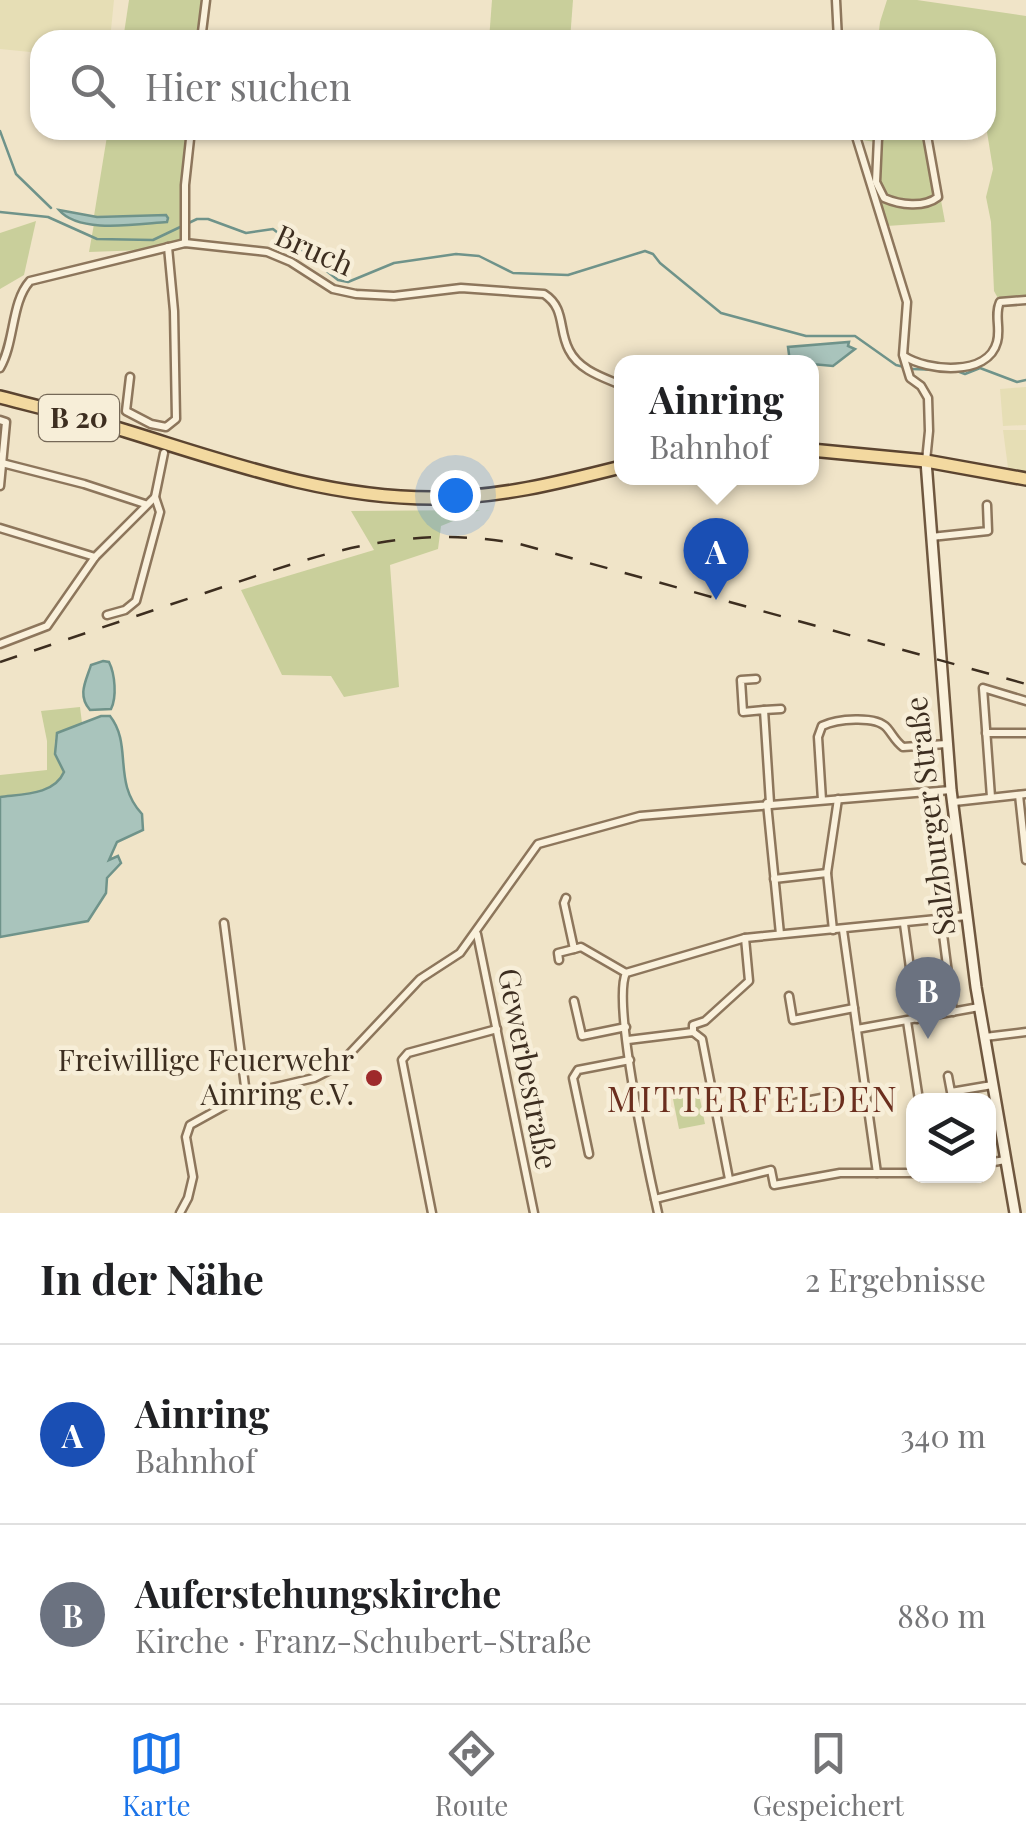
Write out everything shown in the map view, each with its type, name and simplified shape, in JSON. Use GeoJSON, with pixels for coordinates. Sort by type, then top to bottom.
{"type":"FeatureCollection","features":[{"type":"Feature","properties":{"kind":"main road","name":"B 20"},"geometry":{"type":"LineString","coordinates":[[0,397],[325,488],[407,497],[486,495],[548,486],[614,470]]}},
{"type":"Feature","properties":{"kind":"main road"},"geometry":{"type":"LineString","coordinates":[[156,440],[164,453],[176,447]]}},
{"type":"Feature","properties":{"kind":"main road"},"geometry":{"type":"LineString","coordinates":[[819,451],[926,461],[1026,478]]}},
{"type":"Feature","properties":{"kind":"street"},"geometry":{"type":"LineString","coordinates":[[202,30],[206,0]]}},
{"type":"Feature","properties":{"kind":"street"},"geometry":{"type":"LineString","coordinates":[[836,0],[838,30]]}},
{"type":"Feature","properties":{"kind":"street"},"geometry":{"type":"LineString","coordinates":[[185,243],[191,140]]}},
{"type":"Feature","properties":{"kind":"street"},"geometry":{"type":"LineString","coordinates":[[857,140],[908,302],[905,362],[928,398],[930,431],[926,461]]}},
{"type":"Feature","properties":{"kind":"street"},"geometry":{"type":"LineString","coordinates":[[878,140],[876,182],[880,194],[887,200],[911,204],[937,199],[928,140]]}},
{"type":"Feature","properties":{"kind":"street"},"geometry":{"type":"LineString","coordinates":[[878,207],[887,200]]}},
{"type":"Feature","properties":{"kind":"street","name":"Bruch"},"geometry":{"type":"LineString","coordinates":[[0,368],[11,346],[20,295],[30,281],[185,243],[267,252],[332,289],[356,294],[394,296],[461,288],[544,294],[559,310],[565,341],[575,360],[614,382]]}},
{"type":"Feature","properties":{"kind":"street"},"geometry":{"type":"LineString","coordinates":[[130,377],[126,411],[166,427],[176,419],[174,311],[168,247]]}},
{"type":"Feature","properties":{"kind":"street"},"geometry":{"type":"LineString","coordinates":[[905,362],[960,367],[980,363],[997,343],[1000,302],[1026,300]]}},
{"type":"Feature","properties":{"kind":"street"},"geometry":{"type":"LineString","coordinates":[[0,420],[6,422],[0,486]]}},
{"type":"Feature","properties":{"kind":"street"},"geometry":{"type":"LineString","coordinates":[[107,615],[136,602],[160,512],[155,497],[164,453]]}},
{"type":"Feature","properties":{"kind":"street","name":"Salzburger Straße"},"geometry":{"type":"LineString","coordinates":[[926,461],[946,744],[993,1093]]}},
{"type":"Feature","properties":{"kind":"street"},"geometry":{"type":"LineString","coordinates":[[2,464],[145,504]]}},
{"type":"Feature","properties":{"kind":"street"},"geometry":{"type":"LineString","coordinates":[[0,644],[47,626],[95,558],[155,497]]}},
{"type":"Feature","properties":{"kind":"street"},"geometry":{"type":"LineString","coordinates":[[930,537],[988,531],[987,505]]}},
{"type":"Feature","properties":{"kind":"street"},"geometry":{"type":"LineString","coordinates":[[0,528],[95,558]]}},
{"type":"Feature","properties":{"kind":"street"},"geometry":{"type":"LineString","coordinates":[[756,678],[740,680],[742,712],[780,709]]}},
{"type":"Feature","properties":{"kind":"street"},"geometry":{"type":"LineString","coordinates":[[991,797],[983,688],[1026,701]]}},
{"type":"Feature","properties":{"kind":"street"},"geometry":{"type":"LineString","coordinates":[[764,710],[780,934]]}},
{"type":"Feature","properties":{"kind":"street"},"geometry":{"type":"LineString","coordinates":[[822,800],[818,737],[822,726],[831,721],[877,722],[887,727],[902,748],[946,744]]}},
{"type":"Feature","properties":{"kind":"street"},"geometry":{"type":"LineString","coordinates":[[986,733],[1026,732]]}},
{"type":"Feature","properties":{"kind":"street"},"geometry":{"type":"LineString","coordinates":[[180,1213],[193,1177],[186,1137],[190,1125],[246,1094],[332,1071],[420,980],[454,958],[477,933],[538,844],[608,823],[676,811],[951,790]]}},
{"type":"Feature","properties":{"kind":"street"},"geometry":{"type":"LineString","coordinates":[[954,802],[1022,794],[1026,860]]}},
{"type":"Feature","properties":{"kind":"street"},"geometry":{"type":"LineString","coordinates":[[834,930],[828,873],[838,799]]}},
{"type":"Feature","properties":{"kind":"street"},"geometry":{"type":"LineString","coordinates":[[774,878],[828,873]]}},
{"type":"Feature","properties":{"kind":"street"},"geometry":{"type":"LineString","coordinates":[[566,898],[574,949]]}},
{"type":"Feature","properties":{"kind":"street"},"geometry":{"type":"LineString","coordinates":[[560,960],[558,953],[581,947],[626,973],[745,938],[968,915]]}},
{"type":"Feature","properties":{"kind":"street"},"geometry":{"type":"LineString","coordinates":[[941,919],[952,1012]]}},
{"type":"Feature","properties":{"kind":"street"},"geometry":{"type":"LineString","coordinates":[[224,923],[246,1094]]}},
{"type":"Feature","properties":{"kind":"street"},"geometry":{"type":"LineString","coordinates":[[904,924],[917,1019]]}},
{"type":"Feature","properties":{"kind":"street"},"geometry":{"type":"LineString","coordinates":[[844,930],[877,1173]]}},
{"type":"Feature","properties":{"kind":"street","name":"Gewerbestraße"},"geometry":{"type":"LineString","coordinates":[[477,933],[534,1213]]}},
{"type":"Feature","properties":{"kind":"street"},"geometry":{"type":"LineString","coordinates":[[693,1032],[693,1025],[705,1020],[749,982],[745,938]]}},
{"type":"Feature","properties":{"kind":"street"},"geometry":{"type":"LineString","coordinates":[[626,973],[622,996],[630,1060],[658,1213]]}},
{"type":"Feature","properties":{"kind":"street"},"geometry":{"type":"LineString","coordinates":[[788,996],[793,1020],[854,1008]]}},
{"type":"Feature","properties":{"kind":"street"},"geometry":{"type":"LineString","coordinates":[[574,1001],[582,1036],[626,1027]]}},
{"type":"Feature","properties":{"kind":"street"},"geometry":{"type":"LineString","coordinates":[[858,1029],[980,1006]]}},
{"type":"Feature","properties":{"kind":"street"},"geometry":{"type":"LineString","coordinates":[[906,1021],[918,1093]]}},
{"type":"Feature","properties":{"kind":"street"},"geometry":{"type":"LineString","coordinates":[[432,1213],[402,1060],[408,1053],[497,1029]]}},
{"type":"Feature","properties":{"kind":"street"},"geometry":{"type":"LineString","coordinates":[[628,1040],[693,1032],[702,1039],[730,1179]]}},
{"type":"Feature","properties":{"kind":"street"},"geometry":{"type":"LineString","coordinates":[[985,1037],[1026,1032]]}},
{"type":"Feature","properties":{"kind":"street"},"geometry":{"type":"LineString","coordinates":[[589,1154],[573,1078],[578,1070],[630,1060]]}},
{"type":"Feature","properties":{"kind":"street"},"geometry":{"type":"LineString","coordinates":[[948,1076],[951,1092],[992,1085]]}},
{"type":"Feature","properties":{"kind":"street"},"geometry":{"type":"LineString","coordinates":[[790,1104],[866,1090]]}},
{"type":"Feature","properties":{"kind":"street","name":"Salzburger Straße"},"geometry":{"type":"LineString","coordinates":[[996,1134],[1015,1213]]}},
{"type":"Feature","properties":{"kind":"street"},"geometry":{"type":"LineString","coordinates":[[996,1162],[1005,1160]]}},
{"type":"Feature","properties":{"kind":"street"},"geometry":{"type":"LineString","coordinates":[[655,1199],[771,1170],[774,1185],[840,1173],[906,1173]]}},
{"type":"Feature","properties":{"kind":"shaded area"},"geometry":{"type":"Polygon","coordinates":[[[0,0],[114,0],[111,30],[30,30],[30,52],[0,49],[0,0]]]}},
{"type":"Feature","properties":{"kind":"shaded area"},"geometry":{"type":"Polygon","coordinates":[[[1026,387],[1026,425],[1003,426],[1000,389],[1026,387]]]}},
{"type":"Feature","properties":{"kind":"shaded area"},"geometry":{"type":"Polygon","coordinates":[[[1003,430],[1026,430],[1026,472],[1008,468],[1003,430]]]}},
{"type":"Feature","properties":{"kind":"green space"},"geometry":{"type":"Polygon","coordinates":[[[129,0],[202,0],[199,30],[124,30],[129,0]]]}},
{"type":"Feature","properties":{"kind":"green space"},"geometry":{"type":"Polygon","coordinates":[[[492,0],[573,0],[571,30],[490,30],[492,0]]]}},
{"type":"Feature","properties":{"kind":"green space"},"geometry":{"type":"Polygon","coordinates":[[[887,0],[917,0],[1026,16],[1026,300],[1000,302],[994,291],[986,197],[993,169],[988,140],[996,140],[996,30],[879,30],[887,0]]]}},
{"type":"Feature","properties":{"kind":"green space"},"geometry":{"type":"Polygon","coordinates":[[[106,140],[187,140],[181,240],[145,250],[89,252],[94,224],[168,219],[165,215],[94,216],[106,140]]]}},
{"type":"Feature","properties":{"kind":"green space"},"geometry":{"type":"Polygon","coordinates":[[[862,140],[930,140],[945,222],[887,226],[876,188],[876,142],[862,140]]]}},
{"type":"Feature","properties":{"kind":"green space"},"geometry":{"type":"Polygon","coordinates":[[[36,221],[24,275],[0,289],[0,233],[36,221]]]}},
{"type":"Feature","properties":{"kind":"green space"},"geometry":{"type":"Polygon","coordinates":[[[480,510],[441,526],[438,549],[390,565],[399,687],[344,697],[331,676],[282,675],[241,590],[374,550],[351,511],[480,510]]]}},
{"type":"Feature","properties":{"kind":"green space"},"geometry":{"type":"Polygon","coordinates":[[[80,707],[82,723],[57,733],[55,739],[64,772],[59,780],[37,792],[0,797],[0,775],[47,770],[41,711],[80,707]]]}},
{"type":"Feature","properties":{"kind":"green space"},"geometry":{"type":"Polygon","coordinates":[[[699,1094],[705,1124],[679,1129],[673,1099],[699,1094]]]}},
{"type":"Feature","properties":{"kind":"water"},"geometry":{"type":"Polygon","coordinates":[[[59,210],[97,217],[168,218],[167,222],[94,225],[59,210]]]}},
{"type":"Feature","properties":{"kind":"water"},"geometry":{"type":"Polygon","coordinates":[[[849,342],[848,346],[855,349],[833,366],[819,365],[819,355],[789,355],[788,347],[849,342]]]}},
{"type":"Feature","properties":{"kind":"water"},"geometry":{"type":"Polygon","coordinates":[[[109,662],[113,673],[113,704],[111,709],[90,710],[84,699],[85,682],[91,665],[109,662]]]}},
{"type":"Feature","properties":{"kind":"water"},"geometry":{"type":"Polygon","coordinates":[[[110,716],[117,727],[128,789],[142,814],[143,830],[117,842],[109,860],[118,856],[121,863],[107,878],[106,893],[88,921],[0,937],[0,797],[37,792],[53,785],[64,772],[55,754],[57,733],[110,716]]]}},
{"type":"Feature","properties":{"kind":"waterway"},"geometry":{"type":"LineString","coordinates":[[0,131],[16,174],[51,208]]}},
{"type":"Feature","properties":{"kind":"waterway"},"geometry":{"type":"LineString","coordinates":[[0,212],[48,217],[97,239],[153,240],[197,219],[208,219],[246,233],[273,229],[338,280],[348,282],[394,263],[456,254],[479,256],[513,273],[568,275],[645,251],[721,313],[806,336],[855,336],[904,367]]}},
{"type":"Feature","properties":{"kind":"waterway"},"geometry":{"type":"LineString","coordinates":[[957,371],[965,374],[980,368],[1017,382],[1026,380]]}},
{"type":"Feature","properties":{"kind":"waterway"},"geometry":{"type":"LineString","coordinates":[[912,369],[939,370]]}},
{"type":"Feature","properties":{"kind":"railway"},"geometry":{"type":"LineString","coordinates":[[0,662],[322,555],[359,546],[436,537],[520,544],[1026,684]]}},
{"type":"Feature","properties":{"kind":"place","name":"Ainring"},"geometry":{"type":"Point","coordinates":[716,600]}},
{"type":"Feature","properties":{"kind":"place","name":"Auferstehungskirche"},"geometry":{"type":"Point","coordinates":[928,1039]}},
{"type":"Feature","properties":{"kind":"place","name":"Freiwillige Feuerwehr Ainring e.V."},"geometry":{"type":"Point","coordinates":[374,1078]}},
{"type":"Feature","properties":{"kind":"district","name":"MITTERFELDEN"},"geometry":{"type":"Point","coordinates":[753,1100]}}]}
